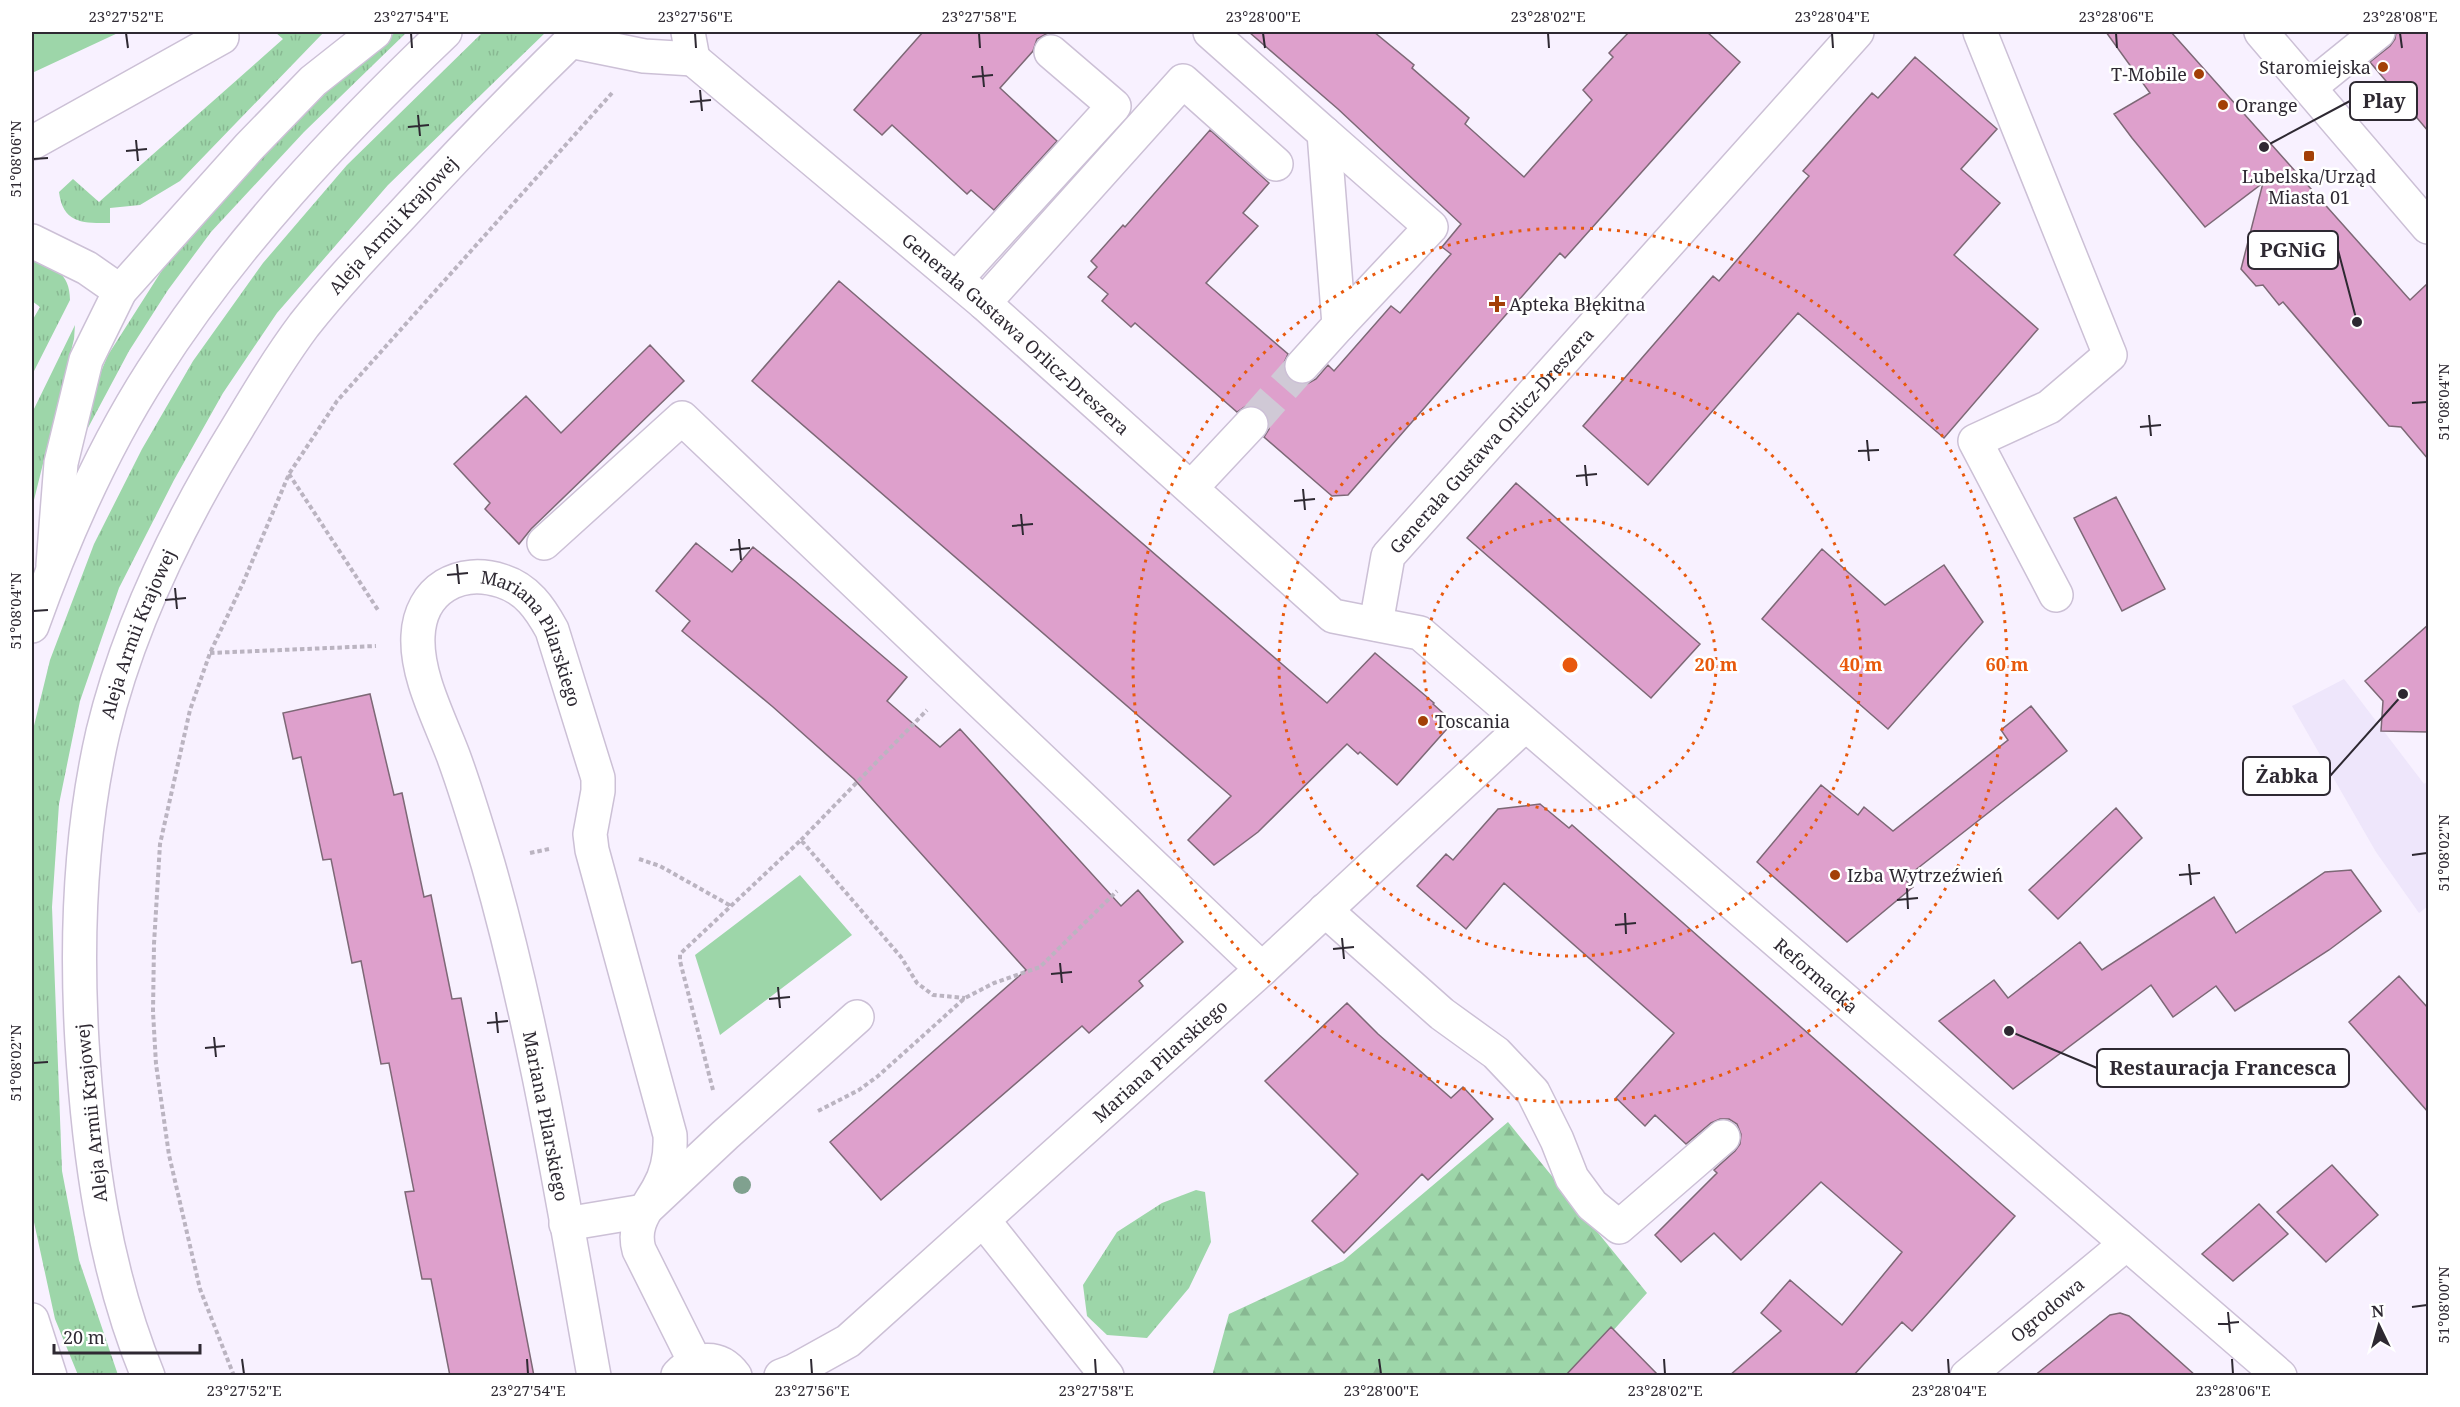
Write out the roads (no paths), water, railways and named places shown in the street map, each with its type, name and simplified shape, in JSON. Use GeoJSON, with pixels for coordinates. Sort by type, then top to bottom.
{"type":"FeatureCollection","features":[{"type":"Feature","properties":{"kind":"street"},"geometry":{"type":"LineString","coordinates":[[52,572],[61,463],[83,371],[86,360],[120,291],[249,147],[314,81],[375,32]]}},
{"type":"Feature","properties":{"kind":"street"},"geometry":{"type":"LineString","coordinates":[[32,626],[52,572],[78,513],[126,417],[151,374],[202,299],[293,186],[445,32]]}},
{"type":"Feature","properties":{"kind":"street"},"geometry":{"type":"LineString","coordinates":[[1210,32],[1431,227],[1302,366]]}},
{"type":"Feature","properties":{"kind":"street","name":"Generała Gustawa Orlicz-Dreszera"},"geometry":{"type":"LineString","coordinates":[[1376,624],[1388,556],[1857,32]]}},
{"type":"Feature","properties":{"kind":"street"},"geometry":{"type":"LineString","coordinates":[[1955,32],[1996,67]]}},
{"type":"Feature","properties":{"kind":"street"},"geometry":{"type":"LineString","coordinates":[[1980,32],[2110,355],[2049,407],[1974,441],[2055,595]]}},
{"type":"Feature","properties":{"kind":"street"},"geometry":{"type":"LineString","coordinates":[[2261,32],[2428,227]]}},
{"type":"Feature","properties":{"kind":"street"},"geometry":{"type":"LineString","coordinates":[[2310,87],[2378,32]]}},
{"type":"Feature","properties":{"kind":"street"},"geometry":{"type":"LineString","coordinates":[[575,36],[644,56],[691,45]]}},
{"type":"Feature","properties":{"kind":"street","name":"Aleja Armii Krajowej"},"geometry":{"type":"LineString","coordinates":[[148,1376],[114,1275],[105,1235],[90,1136],[82,1027],[80,985],[83,872],[96,771],[113,696],[148,602],[191,507],[283,355],[330,294],[462,149],[575,36]]}},
{"type":"Feature","properties":{"kind":"street"},"geometry":{"type":"LineString","coordinates":[[32,143],[222,37]]}},
{"type":"Feature","properties":{"kind":"street","name":"Generała Gustawa Orlicz-Dreszera"},"geometry":{"type":"LineString","coordinates":[[691,45],[984,303],[1333,616]]}},
{"type":"Feature","properties":{"kind":"street"},"geometry":{"type":"LineString","coordinates":[[956,279],[1114,106],[1051,52]]}},
{"type":"Feature","properties":{"kind":"street"},"geometry":{"type":"LineString","coordinates":[[984,303],[1183,81],[1276,164]]}},
{"type":"Feature","properties":{"kind":"street"},"geometry":{"type":"LineString","coordinates":[[1324,133],[1339,325]]}},
{"type":"Feature","properties":{"kind":"street"},"geometry":{"type":"LineString","coordinates":[[32,241],[87,268],[120,291]]}},
{"type":"Feature","properties":{"kind":"street"},"geometry":{"type":"LineString","coordinates":[[544,543],[682,418],[1262,969]]}},
{"type":"Feature","properties":{"kind":"street"},"geometry":{"type":"LineString","coordinates":[[1191,488],[1251,424]]}},
{"type":"Feature","properties":{"kind":"street","name":"Mariana Pilarskiego"},"geometry":{"type":"LineString","coordinates":[[594,1376],[534,1052],[520,990],[488,864],[457,766],[429,689],[419,651],[418,635],[427,602],[435,591],[448,582],[463,578],[494,578],[522,589],[543,612],[552,630],[595,765],[598,791],[590,834],[592,850],[670,1135],[669,1163],[636,1230],[639,1251],[686,1369],[706,1359],[726,1366],[735,1376]]}},
{"type":"Feature","properties":{"kind":"street","name":"Reformacka"},"geometry":{"type":"LineString","coordinates":[[1333,616],[1420,633],[2280,1376]]}},
{"type":"Feature","properties":{"kind":"street","name":"Mariana Pilarskiego"},"geometry":{"type":"LineString","coordinates":[[781,1376],[848,1341],[1262,969],[1525,725]]}},
{"type":"Feature","properties":{"kind":"street"},"geometry":{"type":"LineString","coordinates":[[1325,910],[1442,1014],[1504,1060],[1533,1092],[1557,1140],[1572,1178],[1592,1205],[1619,1227],[1723,1137]]}},
{"type":"Feature","properties":{"kind":"street"},"geometry":{"type":"LineString","coordinates":[[644,1211],[857,1017]]}},
{"type":"Feature","properties":{"kind":"street","name":"Mariana Pilarskiego"},"geometry":{"type":"LineString","coordinates":[[566,1224],[644,1211]]}},
{"type":"Feature","properties":{"kind":"street"},"geometry":{"type":"LineString","coordinates":[[983,1220],[1107,1376]]}},
{"type":"Feature","properties":{"kind":"street","name":"Ogrodowa"},"geometry":{"type":"LineString","coordinates":[[1967,1376],[2126,1244]]}},
{"type":"Feature","properties":{"kind":"street"},"geometry":{"type":"LineString","coordinates":[[32,1320],[50,1376]]}},
{"type":"Feature","properties":{"kind":"tunnel"},"geometry":{"type":"LineString","coordinates":[[1251,424],[1302,366]]}},
{"type":"Feature","properties":{"kind":"place","name":"Staromiejska"},"geometry":{"type":"Point","coordinates":[2383,67]}},
{"type":"Feature","properties":{"kind":"place","name":"T-Mobile"},"geometry":{"type":"Point","coordinates":[2199,74]}},
{"type":"Feature","properties":{"kind":"place","name":"Orange"},"geometry":{"type":"Point","coordinates":[2223,105]}},
{"type":"Feature","properties":{"kind":"place","name":"Play"},"geometry":{"type":"Point","coordinates":[2264,147]}},
{"type":"Feature","properties":{"kind":"place","name":"Lubelska/Urząd Miasta 01"},"geometry":{"type":"Point","coordinates":[2309,156]}},
{"type":"Feature","properties":{"kind":"place","name":"Apteka Błękitna"},"geometry":{"type":"Point","coordinates":[1497,304]}},
{"type":"Feature","properties":{"kind":"place","name":"PGNiG"},"geometry":{"type":"Point","coordinates":[2357,322]}},
{"type":"Feature","properties":{"kind":"place","name":"Żabka"},"geometry":{"type":"Point","coordinates":[2403,694]}},
{"type":"Feature","properties":{"kind":"place","name":"Toscania"},"geometry":{"type":"Point","coordinates":[1423,721]}},
{"type":"Feature","properties":{"kind":"place","name":"Izba Wytrzeźwień"},"geometry":{"type":"Point","coordinates":[1835,875]}},
{"type":"Feature","properties":{"kind":"place","name":"Restauracja Francesca"},"geometry":{"type":"Point","coordinates":[2009,1031]}}]}
